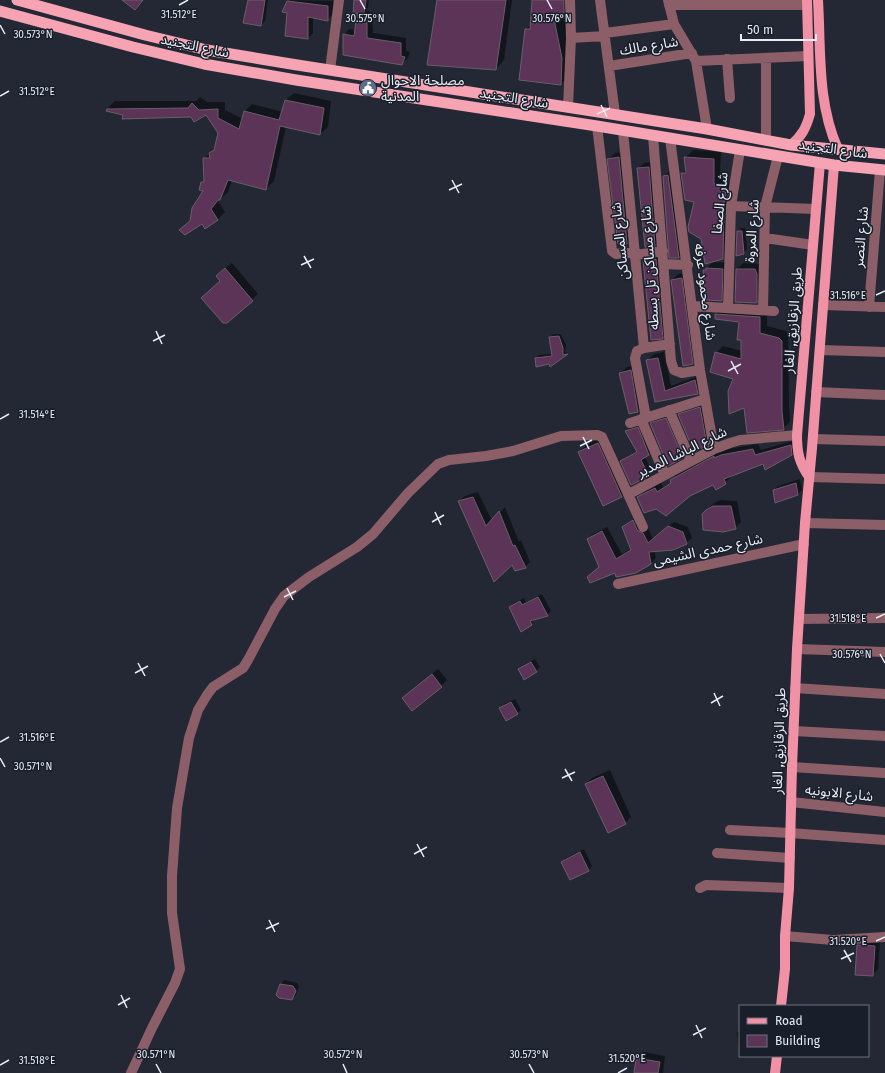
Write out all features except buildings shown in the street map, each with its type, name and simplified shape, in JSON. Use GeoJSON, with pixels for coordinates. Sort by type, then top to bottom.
{"type":"FeatureCollection","features":[{"type":"Feature","properties":{"kind":"highway","name":"شارع التجنيد"},"geometry":{"type":"LineString","coordinates":[[18,0],[172,42],[207,50],[615,114],[707,129],[790,145],[885,154]]}},
{"type":"Feature","properties":{"kind":"highway"},"geometry":{"type":"LineString","coordinates":[[0,6],[165,49],[204,64]]}},
{"type":"Feature","properties":{"kind":"highway","name":"شارع التجنيد"},"geometry":{"type":"LineString","coordinates":[[0,11],[148,51],[204,64],[820,163],[883,170]]}},
{"type":"Feature","properties":{"kind":"main road"},"geometry":{"type":"LineString","coordinates":[[818,0],[823,88],[828,124],[838,149]]}},
{"type":"Feature","properties":{"kind":"main road"},"geometry":{"type":"LineString","coordinates":[[790,145],[800,137],[807,126],[810,114],[807,3]]}},
{"type":"Feature","properties":{"kind":"main road"},"geometry":{"type":"LineString","coordinates":[[808,56],[821,55]]}},
{"type":"Feature","properties":{"kind":"main road","name":"طريق الزقازيق, الغار"},"geometry":{"type":"LineString","coordinates":[[809,477],[800,463],[797,451],[797,435],[820,163]]}},
{"type":"Feature","properties":{"kind":"main road","name":"طريق الزقازيق, الغار"},"geometry":{"type":"LineString","coordinates":[[781,1005],[785,968],[785,936],[789,888],[797,649],[805,523],[834,165]]}},
{"type":"Feature","properties":{"kind":"main road"},"geometry":{"type":"LineString","coordinates":[[775,1073],[776,1057]]}},
{"type":"Feature","properties":{"kind":"street"},"geometry":{"type":"LineString","coordinates":[[330,70],[339,0]]}},
{"type":"Feature","properties":{"kind":"street"},"geometry":{"type":"LineString","coordinates":[[568,107],[570,0]]}},
{"type":"Feature","properties":{"kind":"street"},"geometry":{"type":"LineString","coordinates":[[600,0],[615,114]]}},
{"type":"Feature","properties":{"kind":"street"},"geometry":{"type":"LineString","coordinates":[[707,129],[694,57],[674,24],[668,2],[807,3]]}},
{"type":"Feature","properties":{"kind":"street"},"geometry":{"type":"LineString","coordinates":[[570,38],[674,24]]}},
{"type":"Feature","properties":{"kind":"street","name":"شارع مالك"},"geometry":{"type":"LineString","coordinates":[[609,66],[694,57],[727,59],[808,56]]}},
{"type":"Feature","properties":{"kind":"street"},"geometry":{"type":"LineString","coordinates":[[766,58],[766,141]]}},
{"type":"Feature","properties":{"kind":"street"},"geometry":{"type":"LineString","coordinates":[[727,59],[730,98]]}},
{"type":"Feature","properties":{"kind":"street"},"geometry":{"type":"LineString","coordinates":[[597,126],[612,251],[616,254],[663,251]]}},
{"type":"Feature","properties":{"kind":"street","name":"شارع المساكن"},"geometry":{"type":"LineString","coordinates":[[623,131],[644,348]]}},
{"type":"Feature","properties":{"kind":"street","name":"شارع مساكن تل بسطه"},"geometry":{"type":"LineString","coordinates":[[653,136],[671,362],[674,370],[682,373],[700,370]]}},
{"type":"Feature","properties":{"kind":"street","name":"شارع محمود عرفه"},"geometry":{"type":"LineString","coordinates":[[670,138],[688,265],[700,370],[714,449]]}},
{"type":"Feature","properties":{"kind":"street","name":"شارع الصفا"},"geometry":{"type":"LineString","coordinates":[[728,307],[731,206],[740,150]]}},
{"type":"Feature","properties":{"kind":"street","name":"شارع المروة"},"geometry":{"type":"LineString","coordinates":[[763,310],[765,207],[778,156]]}},
{"type":"Feature","properties":{"kind":"street","name":"شارع النصر"},"geometry":{"type":"LineString","coordinates":[[869,307],[883,170]]}},
{"type":"Feature","properties":{"kind":"street"},"geometry":{"type":"LineString","coordinates":[[731,206],[816,209]]}},
{"type":"Feature","properties":{"kind":"street"},"geometry":{"type":"LineString","coordinates":[[764,238],[813,244]]}},
{"type":"Feature","properties":{"kind":"street"},"geometry":{"type":"LineString","coordinates":[[664,264],[688,265]]}},
{"type":"Feature","properties":{"kind":"street"},"geometry":{"type":"LineString","coordinates":[[823,305],[885,307]]}},
{"type":"Feature","properties":{"kind":"street"},"geometry":{"type":"LineString","coordinates":[[693,306],[774,311]]}},
{"type":"Feature","properties":{"kind":"street"},"geometry":{"type":"LineString","coordinates":[[665,475],[644,419],[635,358],[637,351],[644,348],[670,344]]}},
{"type":"Feature","properties":{"kind":"street"},"geometry":{"type":"LineString","coordinates":[[820,350],[885,352]]}},
{"type":"Feature","properties":{"kind":"street"},"geometry":{"type":"LineString","coordinates":[[816,392],[885,396]]}},
{"type":"Feature","properties":{"kind":"street"},"geometry":{"type":"LineString","coordinates":[[630,423],[705,399]]}},
{"type":"Feature","properties":{"kind":"street"},"geometry":{"type":"LineString","coordinates":[[669,410],[691,461]]}},
{"type":"Feature","properties":{"kind":"street"},"geometry":{"type":"LineString","coordinates":[[131,1073],[175,983],[180,969],[172,913],[172,876],[177,808],[189,738],[198,710],[207,695],[213,687],[243,668],[275,609],[284,596],[309,577],[357,547],[368,538],[408,493],[438,464],[449,460],[513,451],[561,436],[597,435],[602,437],[643,527]]}},
{"type":"Feature","properties":{"kind":"street","name":"شارع الباشا المدير"},"geometry":{"type":"LineString","coordinates":[[629,494],[714,449],[740,440],[797,435]]}},
{"type":"Feature","properties":{"kind":"street"},"geometry":{"type":"LineString","coordinates":[[813,439],[885,441]]}},
{"type":"Feature","properties":{"kind":"street"},"geometry":{"type":"LineString","coordinates":[[809,477],[885,479]]}},
{"type":"Feature","properties":{"kind":"street"},"geometry":{"type":"LineString","coordinates":[[805,523],[885,526]]}},
{"type":"Feature","properties":{"kind":"street","name":"شارع حمدى الشيمى"},"geometry":{"type":"LineString","coordinates":[[618,584],[804,544]]}},
{"type":"Feature","properties":{"kind":"street"},"geometry":{"type":"LineString","coordinates":[[799,619],[885,618]]}},
{"type":"Feature","properties":{"kind":"street"},"geometry":{"type":"LineString","coordinates":[[797,649],[885,652]]}},
{"type":"Feature","properties":{"kind":"street"},"geometry":{"type":"LineString","coordinates":[[795,688],[885,694]]}},
{"type":"Feature","properties":{"kind":"street"},"geometry":{"type":"LineString","coordinates":[[794,731],[885,736]]}},
{"type":"Feature","properties":{"kind":"street"},"geometry":{"type":"LineString","coordinates":[[792,767],[885,773]]}},
{"type":"Feature","properties":{"kind":"street","name":"شارع الابونيه"},"geometry":{"type":"LineString","coordinates":[[791,802],[885,812]]}},
{"type":"Feature","properties":{"kind":"street"},"geometry":{"type":"LineString","coordinates":[[730,830],[885,840]]}},
{"type":"Feature","properties":{"kind":"street"},"geometry":{"type":"LineString","coordinates":[[716,853],[790,858]]}},
{"type":"Feature","properties":{"kind":"street"},"geometry":{"type":"LineString","coordinates":[[700,888],[706,885],[789,888]]}},
{"type":"Feature","properties":{"kind":"street"},"geometry":{"type":"LineString","coordinates":[[785,936],[833,940],[885,937]]}},
{"type":"Feature","properties":{"kind":"place","name":"مصلحة الاحوال المدنية"},"geometry":{"type":"Point","coordinates":[368,88]}}]}
